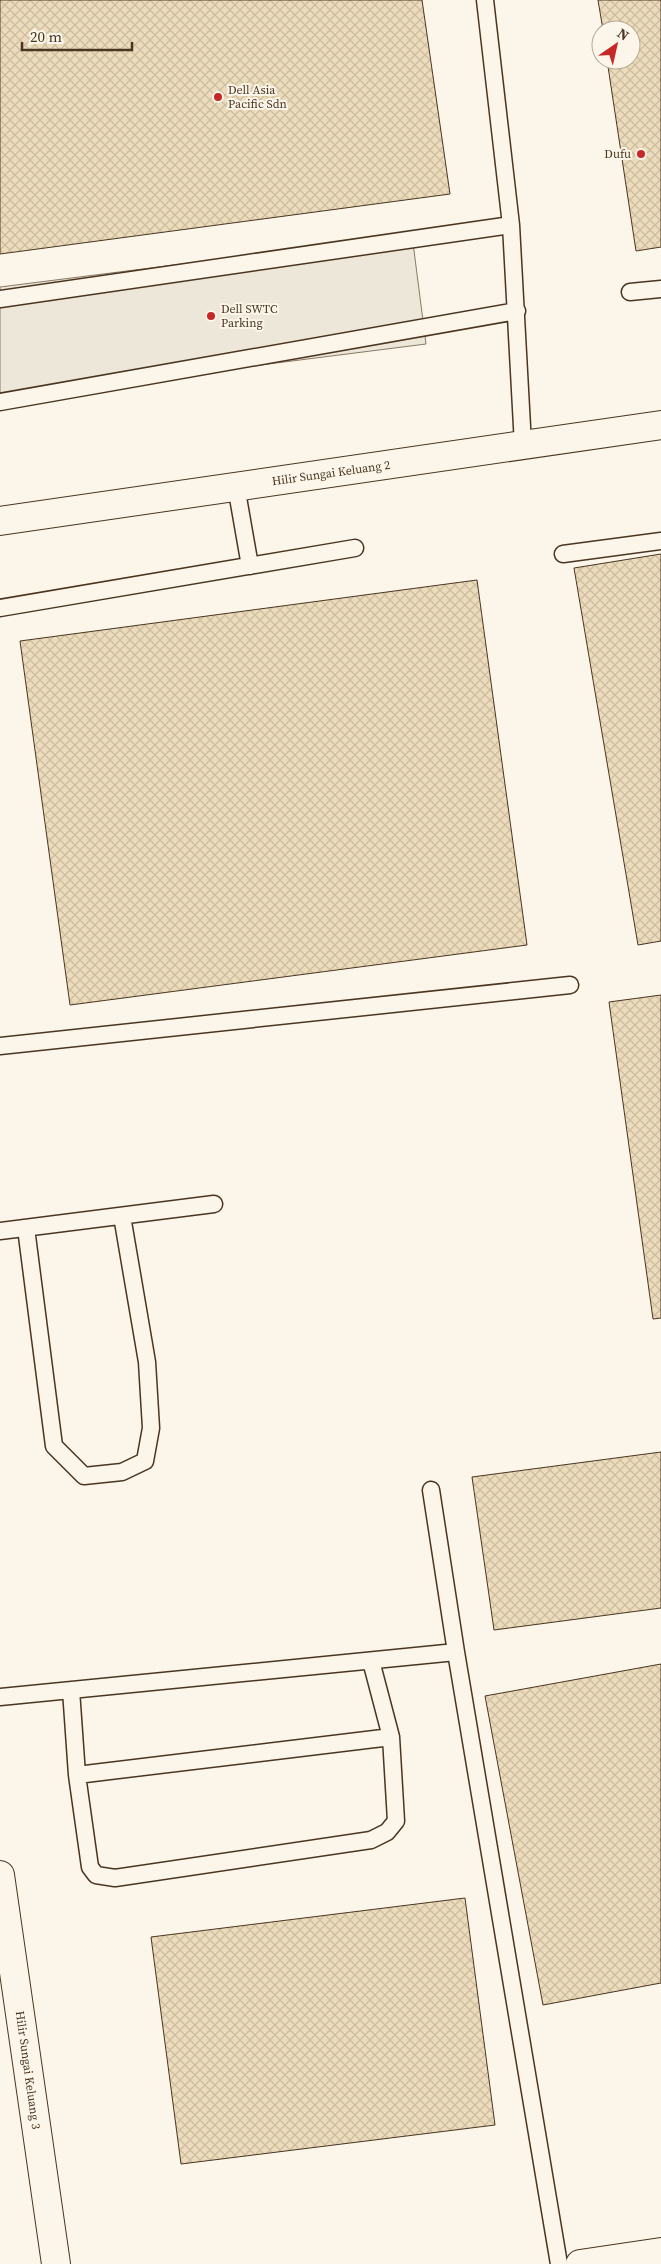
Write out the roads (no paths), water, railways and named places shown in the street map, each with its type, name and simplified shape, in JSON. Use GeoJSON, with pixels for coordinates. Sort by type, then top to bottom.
{"type":"FeatureCollection","features":[{"type":"Feature","properties":{"kind":"street","name":"Hilir Sungai Keluang 2"},"geometry":{"type":"LineString","coordinates":[[0,521],[661,425]]}},
{"type":"Feature","properties":{"kind":"street","name":"Hilir Sungai Keluang 3"},"geometry":{"type":"LineString","coordinates":[[0,1876],[56,2264]]}},
{"type":"Feature","properties":{"kind":"street"},"geometry":{"type":"LineString","coordinates":[[580,2264],[661,2252]]}},
{"type":"Feature","properties":{"kind":"lane"},"geometry":{"type":"LineString","coordinates":[[485,0],[511,225],[523,445]]}},
{"type":"Feature","properties":{"kind":"lane"},"geometry":{"type":"LineString","coordinates":[[0,299],[511,225]]}},
{"type":"Feature","properties":{"kind":"lane"},"geometry":{"type":"LineString","coordinates":[[630,292],[661,289]]}},
{"type":"Feature","properties":{"kind":"lane"},"geometry":{"type":"LineString","coordinates":[[0,402],[517,310]]}},
{"type":"Feature","properties":{"kind":"lane"},"geometry":{"type":"LineString","coordinates":[[236,486],[250,566]]}},
{"type":"Feature","properties":{"kind":"lane"},"geometry":{"type":"LineString","coordinates":[[563,554],[661,541]]}},
{"type":"Feature","properties":{"kind":"lane"},"geometry":{"type":"LineString","coordinates":[[0,608],[355,548]]}},
{"type":"Feature","properties":{"kind":"lane"},"geometry":{"type":"LineString","coordinates":[[0,1046],[570,985]]}},
{"type":"Feature","properties":{"kind":"lane"},"geometry":{"type":"LineString","coordinates":[[0,1231],[214,1204]]}},
{"type":"Feature","properties":{"kind":"lane"},"geometry":{"type":"LineString","coordinates":[[26,1228],[54,1446],[84,1476],[122,1472],[145,1462],[151,1428],[147,1362],[122,1216]]}},
{"type":"Feature","properties":{"kind":"lane"},"geometry":{"type":"LineString","coordinates":[[431,1490],[456,1652],[559,2264]]}},
{"type":"Feature","properties":{"kind":"lane"},"geometry":{"type":"LineString","coordinates":[[0,1697],[456,1652]]}},
{"type":"Feature","properties":{"kind":"lane"},"geometry":{"type":"LineString","coordinates":[[71,1690],[77,1775],[90,1867],[96,1875],[114,1878],[371,1840],[387,1832],[396,1820],[391,1737],[371,1661]]}},
{"type":"Feature","properties":{"kind":"lane"},"geometry":{"type":"LineString","coordinates":[[77,1775],[391,1737]]}},
{"type":"Feature","properties":{"kind":"place","name":"Dell Asia Pacific Sdn"},"geometry":{"type":"Point","coordinates":[218,97]}},
{"type":"Feature","properties":{"kind":"place","name":"Dufu"},"geometry":{"type":"Point","coordinates":[641,154]}},
{"type":"Feature","properties":{"kind":"place","name":"Dell SWTC Parking"},"geometry":{"type":"Point","coordinates":[211,316]}}]}
